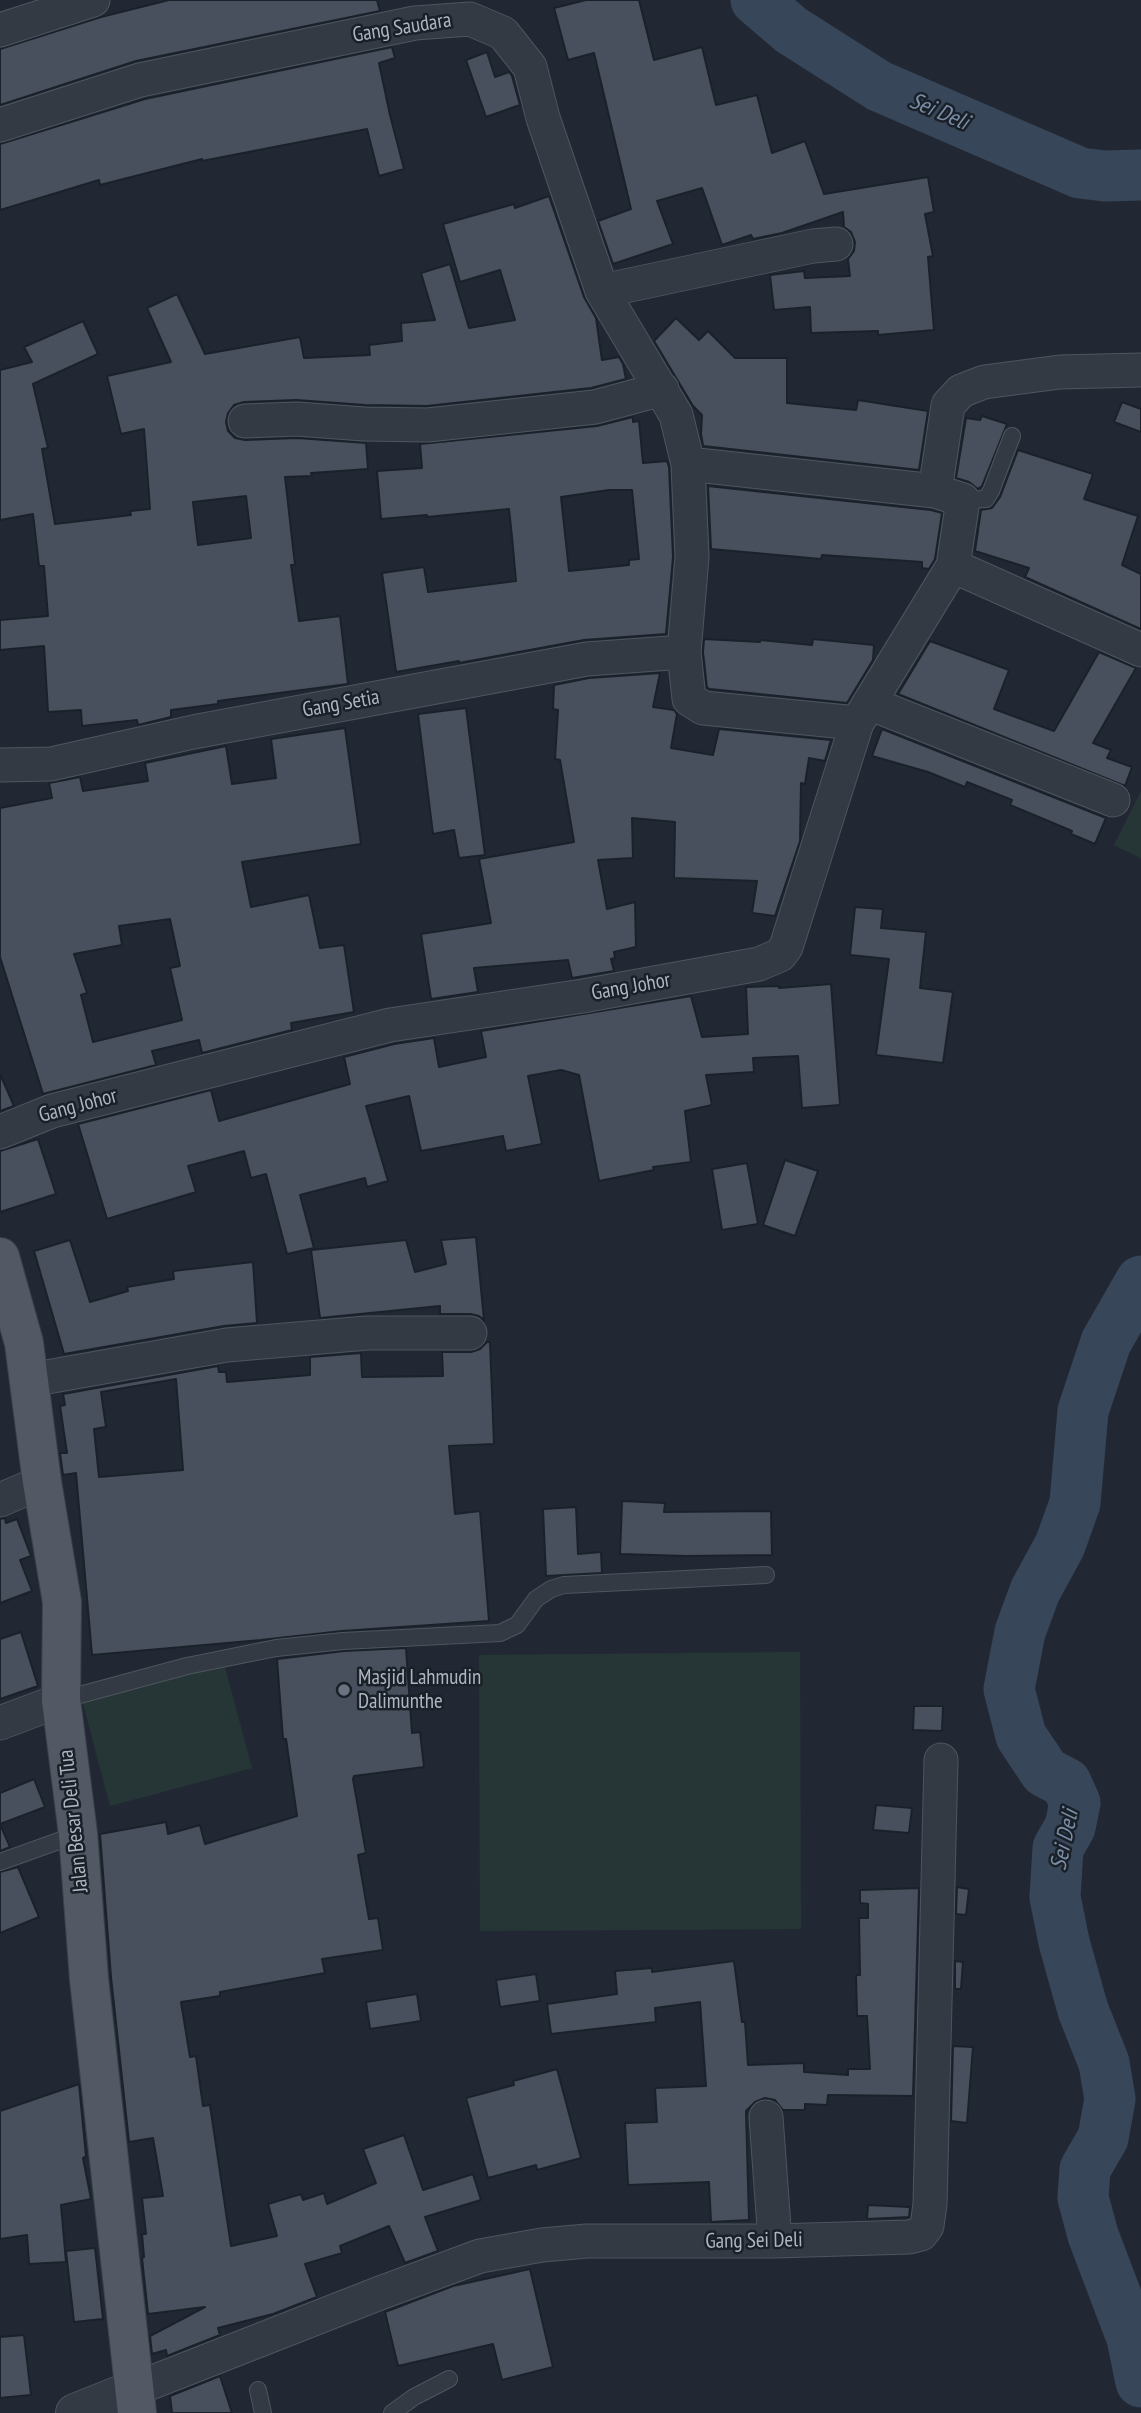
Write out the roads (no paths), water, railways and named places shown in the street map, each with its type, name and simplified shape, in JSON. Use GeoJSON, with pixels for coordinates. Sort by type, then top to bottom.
{"type":"FeatureCollection","features":[{"type":"Feature","properties":{"kind":"main road","name":"Jalan Besar Deli Tua"},"geometry":{"type":"LineString","coordinates":[[0,1257],[24,1343],[42,1482],[62,1602],[61,1700],[78,1835],[89,1979],[136,2401]]}},
{"type":"Feature","properties":{"kind":"street"},"geometry":{"type":"LineString","coordinates":[[0,30],[93,0]]}},
{"type":"Feature","properties":{"kind":"street","name":"Gang Saudara"},"geometry":{"type":"LineString","coordinates":[[0,125],[140,80],[415,23],[470,19],[503,33],[530,67],[542,118],[602,290],[676,415],[688,464],[692,557],[684,652],[689,699],[703,708],[863,713]]}},
{"type":"Feature","properties":{"kind":"street"},"geometry":{"type":"LineString","coordinates":[[602,290],[813,246],[836,244]]}},
{"type":"Feature","properties":{"kind":"street","name":"Gang Johor"},"geometry":{"type":"LineString","coordinates":[[0,1132],[52,1111],[390,1025],[583,996],[771,961],[780,956],[786,947],[863,713],[953,566],[948,405],[961,391],[984,382],[1060,372],[1141,370]]}},
{"type":"Feature","properties":{"kind":"street"},"geometry":{"type":"LineString","coordinates":[[245,421],[297,419],[428,425],[595,407],[662,389]]}},
{"type":"Feature","properties":{"kind":"street"},"geometry":{"type":"LineString","coordinates":[[688,464],[949,496]]}},
{"type":"Feature","properties":{"kind":"street"},"geometry":{"type":"LineString","coordinates":[[953,566],[1141,650]]}},
{"type":"Feature","properties":{"kind":"street","name":"Gang Setia"},"geometry":{"type":"LineString","coordinates":[[0,765],[51,764],[193,732],[587,659],[684,652]]}},
{"type":"Feature","properties":{"kind":"street"},"geometry":{"type":"LineString","coordinates":[[863,713],[1113,800]]}},
{"type":"Feature","properties":{"kind":"street"},"geometry":{"type":"LineString","coordinates":[[30,1380],[228,1345],[367,1334],[470,1333]]}},
{"type":"Feature","properties":{"kind":"street"},"geometry":{"type":"LineString","coordinates":[[0,1500],[42,1482]]}},
{"type":"Feature","properties":{"kind":"street"},"geometry":{"type":"LineString","coordinates":[[0,1723],[61,1700]]}},
{"type":"Feature","properties":{"kind":"street","name":"Gang Sei Deli"},"geometry":{"type":"LineString","coordinates":[[136,2401],[380,2293],[480,2256],[542,2245],[587,2241],[775,2241],[916,2236],[923,2232],[927,2226],[930,2204],[941,1760]]}},
{"type":"Feature","properties":{"kind":"street"},"geometry":{"type":"LineString","coordinates":[[766,2117],[775,2241]]}},
{"type":"Feature","properties":{"kind":"street"},"geometry":{"type":"LineString","coordinates":[[75,2413],[136,2401]]}},
{"type":"Feature","properties":{"kind":"lane"},"geometry":{"type":"LineString","coordinates":[[949,496],[986,499],[1012,436]]}},
{"type":"Feature","properties":{"kind":"lane"},"geometry":{"type":"LineString","coordinates":[[61,1700],[187,1666],[276,1648],[343,1641],[500,1633],[517,1625],[536,1599],[564,1585],[766,1575]]}},
{"type":"Feature","properties":{"kind":"lane"},"geometry":{"type":"LineString","coordinates":[[0,1862],[78,1835]]}},
{"type":"Feature","properties":{"kind":"lane"},"geometry":{"type":"LineString","coordinates":[[392,2413],[414,2397],[449,2379]]}},
{"type":"Feature","properties":{"kind":"lane"},"geometry":{"type":"LineString","coordinates":[[258,2390],[263,2413]]}},
{"type":"Feature","properties":{"kind":"waterway","name":"Sei Deli"},"geometry":{"type":"LineString","coordinates":[[756,0],[791,30],[879,86],[1080,173],[1105,176],[1141,175]]}},
{"type":"Feature","properties":{"kind":"waterway","name":"Sei Deli"},"geometry":{"type":"LineString","coordinates":[[1141,1281],[1106,1342],[1083,1411],[1075,1503],[1060,1545],[1035,1591],[1020,1632],[1009,1689],[1021,1736],[1045,1772],[1066,1783],[1075,1803],[1070,1827],[1058,1848],[1055,1897],[1083,2010],[1104,2063],[1110,2099],[1103,2138],[1085,2169],[1083,2198],[1093,2235],[1132,2338],[1141,2382]]}},
{"type":"Feature","properties":{"kind":"place","name":"Masjid Lahmudin Dalimunthe"},"geometry":{"type":"Point","coordinates":[344,1690]}}]}
